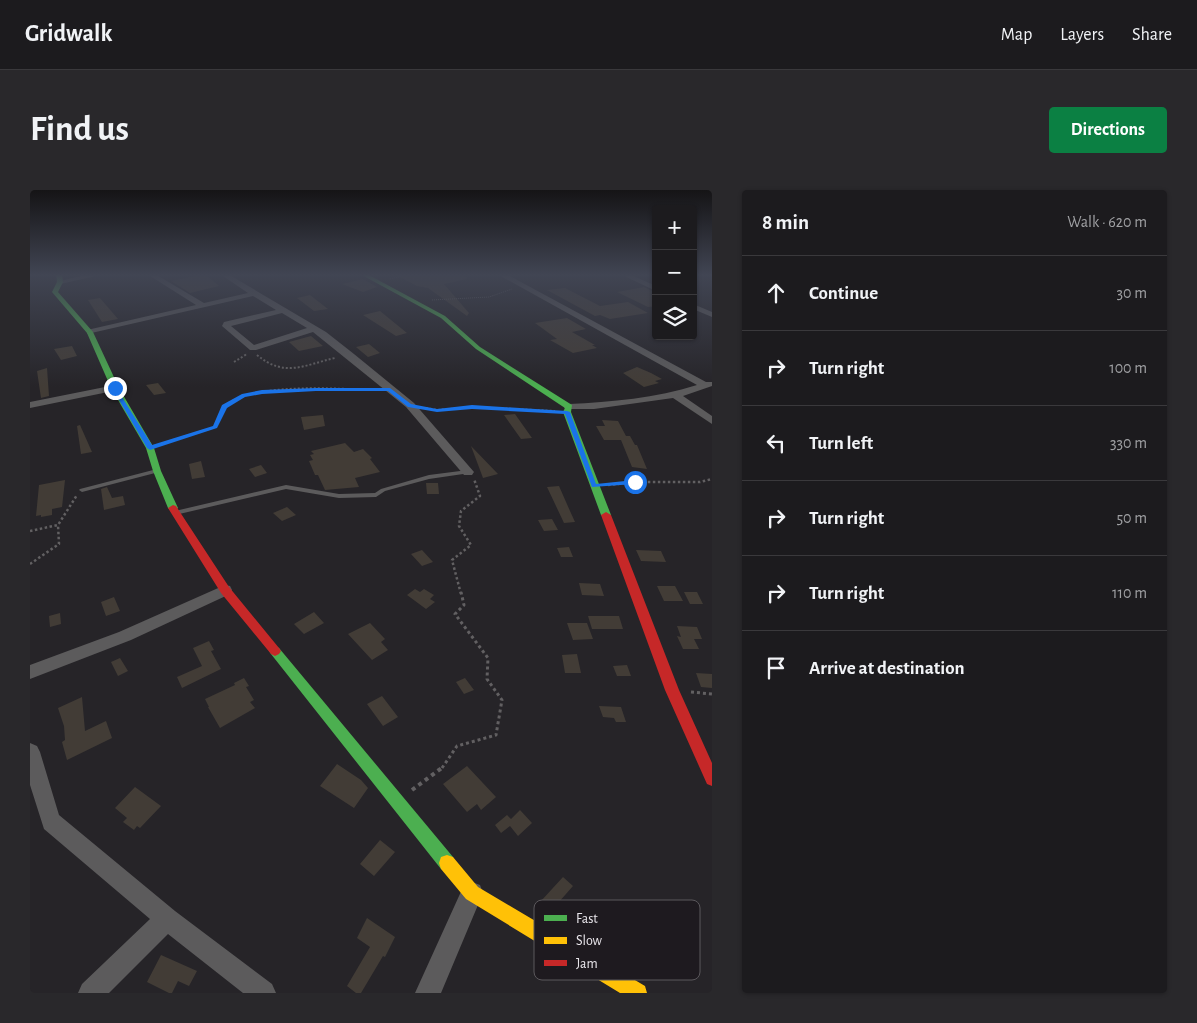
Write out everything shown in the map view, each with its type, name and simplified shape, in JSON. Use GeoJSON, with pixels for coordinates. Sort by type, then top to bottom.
{"type":"FeatureCollection","features":[{"type":"Feature","properties":{"kind":"street"},"geometry":{"type":"LineString","coordinates":[[72,311],[90,332],[115,388],[150,448],[156,471],[175,513],[225,590],[472,893],[534,930]]}},
{"type":"Feature","properties":{"kind":"street"},"geometry":{"type":"LineString","coordinates":[[90,332],[178,311]]}},
{"type":"Feature","properties":{"kind":"street"},"geometry":{"type":"LineString","coordinates":[[279,311],[226,326],[253,348],[314,329]]}},
{"type":"Feature","properties":{"kind":"street"},"geometry":{"type":"LineString","coordinates":[[282,311],[323,334],[410,406],[468,472]]}},
{"type":"Feature","properties":{"kind":"street"},"geometry":{"type":"LineString","coordinates":[[433,311],[443,317],[478,348],[568,410],[594,486],[672,690],[712,779]]}},
{"type":"Feature","properties":{"kind":"street"},"geometry":{"type":"LineString","coordinates":[[572,311],[708,384]]}},
{"type":"Feature","properties":{"kind":"street"},"geometry":{"type":"LineString","coordinates":[[568,410],[675,395],[708,384]]}},
{"type":"Feature","properties":{"kind":"street"},"geometry":{"type":"LineString","coordinates":[[30,404],[115,388]]}},
{"type":"Feature","properties":{"kind":"street"},"geometry":{"type":"LineString","coordinates":[[675,395],[712,421]]}},
{"type":"Feature","properties":{"kind":"street"},"geometry":{"type":"LineString","coordinates":[[30,672],[125,636],[225,590]]}},
{"type":"Feature","properties":{"kind":"street"},"geometry":{"type":"LineString","coordinates":[[30,752],[51,822],[167,919],[263,993]]}},
{"type":"Feature","properties":{"kind":"street"},"geometry":{"type":"LineString","coordinates":[[428,993],[472,893]]}},
{"type":"Feature","properties":{"kind":"street"},"geometry":{"type":"LineString","coordinates":[[91,993],[167,919]]}},
{"type":"Feature","properties":{"kind":"street"},"geometry":{"type":"LineString","coordinates":[[616,980],[638,993]]}},
{"type":"Feature","properties":{"kind":"lane"},"geometry":{"type":"LineString","coordinates":[[82,490],[156,471]]}},
{"type":"Feature","properties":{"kind":"lane"},"geometry":{"type":"LineString","coordinates":[[175,513],[286,487],[339,496],[376,495],[383,490],[429,477],[468,472]]}},
{"type":"Feature","properties":{"kind":"path"},"geometry":{"type":"LineString","coordinates":[[234,362],[253,351],[266,364],[285,370],[351,356]]}},
{"type":"Feature","properties":{"kind":"path"},"geometry":{"type":"LineString","coordinates":[[150,448],[215,427],[224,407],[244,395],[316,389],[390,390]]}},
{"type":"Feature","properties":{"kind":"path"},"geometry":{"type":"LineString","coordinates":[[410,406],[437,410],[472,407],[568,410]]}},
{"type":"Feature","properties":{"kind":"path"},"geometry":{"type":"LineString","coordinates":[[395,800],[432,778],[450,762],[457,746],[496,736],[502,700],[487,679],[488,658],[454,614],[464,605],[452,560],[471,545],[459,526],[462,511],[480,496],[472,476],[468,472]]}},
{"type":"Feature","properties":{"kind":"path"},"geometry":{"type":"LineString","coordinates":[[594,486],[635,482],[700,482],[712,479]]}},
{"type":"Feature","properties":{"kind":"path"},"geometry":{"type":"LineString","coordinates":[[30,564],[59,544],[58,525],[82,490]]}},
{"type":"Feature","properties":{"kind":"path"},"geometry":{"type":"LineString","coordinates":[[30,531],[58,525]]}},
{"type":"Feature","properties":{"kind":"building"},"geometry":{"type":"Polygon","coordinates":[[[95,311],[112,311],[118,319],[102,322],[95,311]]]}},
{"type":"Feature","properties":{"kind":"building"},"geometry":{"type":"Polygon","coordinates":[[[381,311],[407,333],[396,336],[363,315],[381,311]]]}},
{"type":"Feature","properties":{"kind":"building"},"geometry":{"type":"Polygon","coordinates":[[[461,311],[468,311],[469,313],[467,316],[461,311]]]}},
{"type":"Feature","properties":{"kind":"building"},"geometry":{"type":"Polygon","coordinates":[[[587,311],[648,313],[610,319],[600,315],[595,316],[587,311]]]}},
{"type":"Feature","properties":{"kind":"building"},"geometry":{"type":"Polygon","coordinates":[[[567,318],[586,329],[572,332],[597,348],[573,353],[550,340],[557,339],[535,323],[567,318]]]}},
{"type":"Feature","properties":{"kind":"building"},"geometry":{"type":"Polygon","coordinates":[[[311,336],[323,346],[299,351],[289,342],[311,336]]]}},
{"type":"Feature","properties":{"kind":"building"},"geometry":{"type":"Polygon","coordinates":[[[369,344],[380,353],[368,357],[356,347],[369,344]]]}},
{"type":"Feature","properties":{"kind":"building"},"geometry":{"type":"Polygon","coordinates":[[[72,346],[77,356],[61,360],[54,349],[72,346]]]}},
{"type":"Feature","properties":{"kind":"building"},"geometry":{"type":"Polygon","coordinates":[[[637,367],[662,379],[655,381],[659,383],[644,387],[623,373],[637,367]]]}},
{"type":"Feature","properties":{"kind":"building"},"geometry":{"type":"Polygon","coordinates":[[[47,368],[49,396],[41,398],[37,371],[47,368]]]}},
{"type":"Feature","properties":{"kind":"building"},"geometry":{"type":"Polygon","coordinates":[[[158,383],[166,393],[154,395],[146,385],[158,383]]]}},
{"type":"Feature","properties":{"kind":"building"},"geometry":{"type":"Polygon","coordinates":[[[515,414],[532,438],[521,439],[504,415],[515,414]]]}},
{"type":"Feature","properties":{"kind":"building"},"geometry":{"type":"Polygon","coordinates":[[[323,415],[325,426],[304,430],[301,417],[323,415]]]}},
{"type":"Feature","properties":{"kind":"building"},"geometry":{"type":"Polygon","coordinates":[[[602,420],[618,421],[626,436],[630,436],[635,445],[637,445],[647,469],[632,467],[621,440],[604,440],[596,426],[605,426],[602,420]]]}},
{"type":"Feature","properties":{"kind":"building"},"geometry":{"type":"Polygon","coordinates":[[[80,425],[92,452],[81,454],[77,426],[80,425]]]}},
{"type":"Feature","properties":{"kind":"building"},"geometry":{"type":"Polygon","coordinates":[[[345,443],[354,452],[363,449],[372,458],[370,459],[380,472],[355,478],[359,487],[325,490],[318,475],[315,475],[309,461],[313,460],[310,455],[314,454],[311,451],[345,443]]]}},
{"type":"Feature","properties":{"kind":"building"},"geometry":{"type":"Polygon","coordinates":[[[471,446],[498,474],[483,478],[471,446]]]}},
{"type":"Feature","properties":{"kind":"building"},"geometry":{"type":"Polygon","coordinates":[[[201,461],[205,477],[192,479],[189,464],[201,461]]]}},
{"type":"Feature","properties":{"kind":"building"},"geometry":{"type":"Polygon","coordinates":[[[261,465],[267,473],[255,477],[249,469],[261,465]]]}},
{"type":"Feature","properties":{"kind":"building"},"geometry":{"type":"Polygon","coordinates":[[[65,480],[62,507],[52,509],[52,515],[36,516],[39,485],[65,480]]]}},
{"type":"Feature","properties":{"kind":"building"},"geometry":{"type":"Polygon","coordinates":[[[426,483],[438,483],[439,494],[427,494],[426,483]]]}},
{"type":"Feature","properties":{"kind":"building"},"geometry":{"type":"Polygon","coordinates":[[[559,486],[575,522],[564,523],[547,487],[559,486]]]}},
{"type":"Feature","properties":{"kind":"building"},"geometry":{"type":"Polygon","coordinates":[[[107,487],[112,498],[123,496],[125,505],[104,510],[101,489],[107,487]]]}},
{"type":"Feature","properties":{"kind":"building"},"geometry":{"type":"Polygon","coordinates":[[[287,507],[296,515],[282,521],[273,513],[287,507]]]}},
{"type":"Feature","properties":{"kind":"building"},"geometry":{"type":"Polygon","coordinates":[[[552,519],[558,530],[544,531],[538,520],[552,519]]]}},
{"type":"Feature","properties":{"kind":"building"},"geometry":{"type":"Polygon","coordinates":[[[569,547],[573,557],[561,557],[557,548],[569,547]]]}},
{"type":"Feature","properties":{"kind":"building"},"geometry":{"type":"Polygon","coordinates":[[[422,550],[433,562],[422,566],[411,554],[422,550]]]}},
{"type":"Feature","properties":{"kind":"building"},"geometry":{"type":"Polygon","coordinates":[[[636,550],[661,551],[666,562],[641,561],[636,550]]]}},
{"type":"Feature","properties":{"kind":"building"},"geometry":{"type":"Polygon","coordinates":[[[579,583],[600,584],[604,596],[582,595],[579,583]]]}},
{"type":"Feature","properties":{"kind":"building"},"geometry":{"type":"Polygon","coordinates":[[[657,586],[675,586],[683,601],[664,601],[657,586]]]}},
{"type":"Feature","properties":{"kind":"building"},"geometry":{"type":"Polygon","coordinates":[[[415,589],[420,592],[424,589],[434,595],[430,599],[435,602],[426,609],[407,595],[415,589]]]}},
{"type":"Feature","properties":{"kind":"building"},"geometry":{"type":"Polygon","coordinates":[[[684,592],[697,592],[703,604],[690,604],[684,592]]]}},
{"type":"Feature","properties":{"kind":"building"},"geometry":{"type":"Polygon","coordinates":[[[114,597],[120,611],[106,616],[101,602],[114,597]]]}},
{"type":"Feature","properties":{"kind":"building"},"geometry":{"type":"Polygon","coordinates":[[[314,612],[324,623],[304,634],[294,624],[314,612]]]}},
{"type":"Feature","properties":{"kind":"building"},"geometry":{"type":"Polygon","coordinates":[[[60,613],[61,624],[50,627],[49,616],[60,613]]]}},
{"type":"Feature","properties":{"kind":"building"},"geometry":{"type":"Polygon","coordinates":[[[588,616],[619,616],[623,629],[592,629],[588,616]]]}},
{"type":"Feature","properties":{"kind":"building"},"geometry":{"type":"Polygon","coordinates":[[[370,623],[385,639],[381,642],[388,650],[372,660],[348,634],[370,623]]]}},
{"type":"Feature","properties":{"kind":"building"},"geometry":{"type":"Polygon","coordinates":[[[567,623],[587,623],[593,639],[573,640],[567,623]]]}},
{"type":"Feature","properties":{"kind":"building"},"geometry":{"type":"Polygon","coordinates":[[[677,626],[697,627],[702,639],[694,639],[699,649],[683,649],[677,636],[681,637],[677,626]]]}},
{"type":"Feature","properties":{"kind":"building"},"geometry":{"type":"Polygon","coordinates":[[[209,641],[214,650],[211,651],[221,669],[182,688],[177,677],[202,666],[193,648],[209,641]]]}},
{"type":"Feature","properties":{"kind":"building"},"geometry":{"type":"Polygon","coordinates":[[[577,654],[581,673],[565,673],[562,655],[577,654]]]}},
{"type":"Feature","properties":{"kind":"building"},"geometry":{"type":"Polygon","coordinates":[[[120,658],[128,671],[118,676],[111,662],[120,658]]]}},
{"type":"Feature","properties":{"kind":"building"},"geometry":{"type":"Polygon","coordinates":[[[627,665],[631,676],[617,676],[613,666],[627,665]]]}},
{"type":"Feature","properties":{"kind":"building"},"geometry":{"type":"Polygon","coordinates":[[[696,673],[712,674],[712,688],[701,687],[696,673]]]}},
{"type":"Feature","properties":{"kind":"building"},"geometry":{"type":"Polygon","coordinates":[[[244,678],[249,686],[246,687],[254,700],[250,702],[255,708],[220,728],[205,699],[235,685],[234,683],[244,678]]]}},
{"type":"Feature","properties":{"kind":"building"},"geometry":{"type":"Polygon","coordinates":[[[465,678],[474,690],[464,694],[456,682],[465,678]]]}},
{"type":"Feature","properties":{"kind":"building"},"geometry":{"type":"Polygon","coordinates":[[[382,696],[398,717],[383,726],[367,704],[382,696]]]}},
{"type":"Feature","properties":{"kind":"building"},"geometry":{"type":"Polygon","coordinates":[[[82,697],[85,731],[106,721],[112,738],[67,760],[62,742],[65,740],[64,726],[58,708],[82,697]]]}},
{"type":"Feature","properties":{"kind":"building"},"geometry":{"type":"Polygon","coordinates":[[[599,706],[621,707],[626,722],[616,722],[614,718],[603,717],[599,706]]]}},
{"type":"Feature","properties":{"kind":"building"},"geometry":{"type":"Polygon","coordinates":[[[337,764],[361,780],[368,788],[354,808],[320,786],[337,764]]]}},
{"type":"Feature","properties":{"kind":"building"},"geometry":{"type":"Polygon","coordinates":[[[467,766],[496,797],[481,810],[477,804],[467,812],[443,784],[467,766]]]}},
{"type":"Feature","properties":{"kind":"building"},"geometry":{"type":"Polygon","coordinates":[[[135,787],[161,806],[140,828],[137,826],[134,830],[123,822],[127,818],[115,808],[135,787]]]}},
{"type":"Feature","properties":{"kind":"building"},"geometry":{"type":"Polygon","coordinates":[[[520,810],[532,823],[518,836],[510,826],[501,833],[495,825],[507,815],[511,819],[520,810]]]}},
{"type":"Feature","properties":{"kind":"building"},"geometry":{"type":"Polygon","coordinates":[[[380,840],[395,852],[374,876],[360,864],[380,840]]]}},
{"type":"Feature","properties":{"kind":"building"},"geometry":{"type":"Polygon","coordinates":[[[563,877],[573,886],[561,900],[542,900],[563,877]]]}},
{"type":"Feature","properties":{"kind":"building"},"geometry":{"type":"Polygon","coordinates":[[[367,918],[395,937],[385,957],[383,956],[361,993],[356,993],[347,986],[370,947],[357,938],[367,918]]]}},
{"type":"Feature","properties":{"kind":"building"},"geometry":{"type":"Polygon","coordinates":[[[161,955],[197,971],[189,986],[178,981],[172,993],[169,993],[147,982],[161,955]]]}},
{"type":"Feature","properties":{"kind":"traffic: fast"},"geometry":{"type":"LineString","coordinates":[[72,311],[90,332],[115,388],[150,448],[157,471],[173,508]]}},
{"type":"Feature","properties":{"kind":"traffic: fast"},"geometry":{"type":"LineString","coordinates":[[433,311],[443,317],[478,348],[569,407],[567,412],[606,515]]}},
{"type":"Feature","properties":{"kind":"traffic: fast"},"geometry":{"type":"LineString","coordinates":[[275,651],[447,863]]}},
{"type":"Feature","properties":{"kind":"traffic: slow"},"geometry":{"type":"LineString","coordinates":[[447,863],[472,893],[534,930]]}},
{"type":"Feature","properties":{"kind":"traffic: slow"},"geometry":{"type":"LineString","coordinates":[[616,980],[638,993]]}},
{"type":"Feature","properties":{"kind":"traffic: jam"},"geometry":{"type":"LineString","coordinates":[[173,508],[225,590],[275,651]]}},
{"type":"Feature","properties":{"kind":"traffic: jam"},"geometry":{"type":"LineString","coordinates":[[606,515],[672,690],[712,779]]}},
{"type":"Feature","properties":{"kind":"route"},"geometry":{"type":"LineString","coordinates":[[115,388],[150,448],[215,427],[224,407],[244,395],[262,392],[316,389],[390,390],[410,406],[437,410],[472,407],[567,412],[594,486],[635,482]]}}]}
